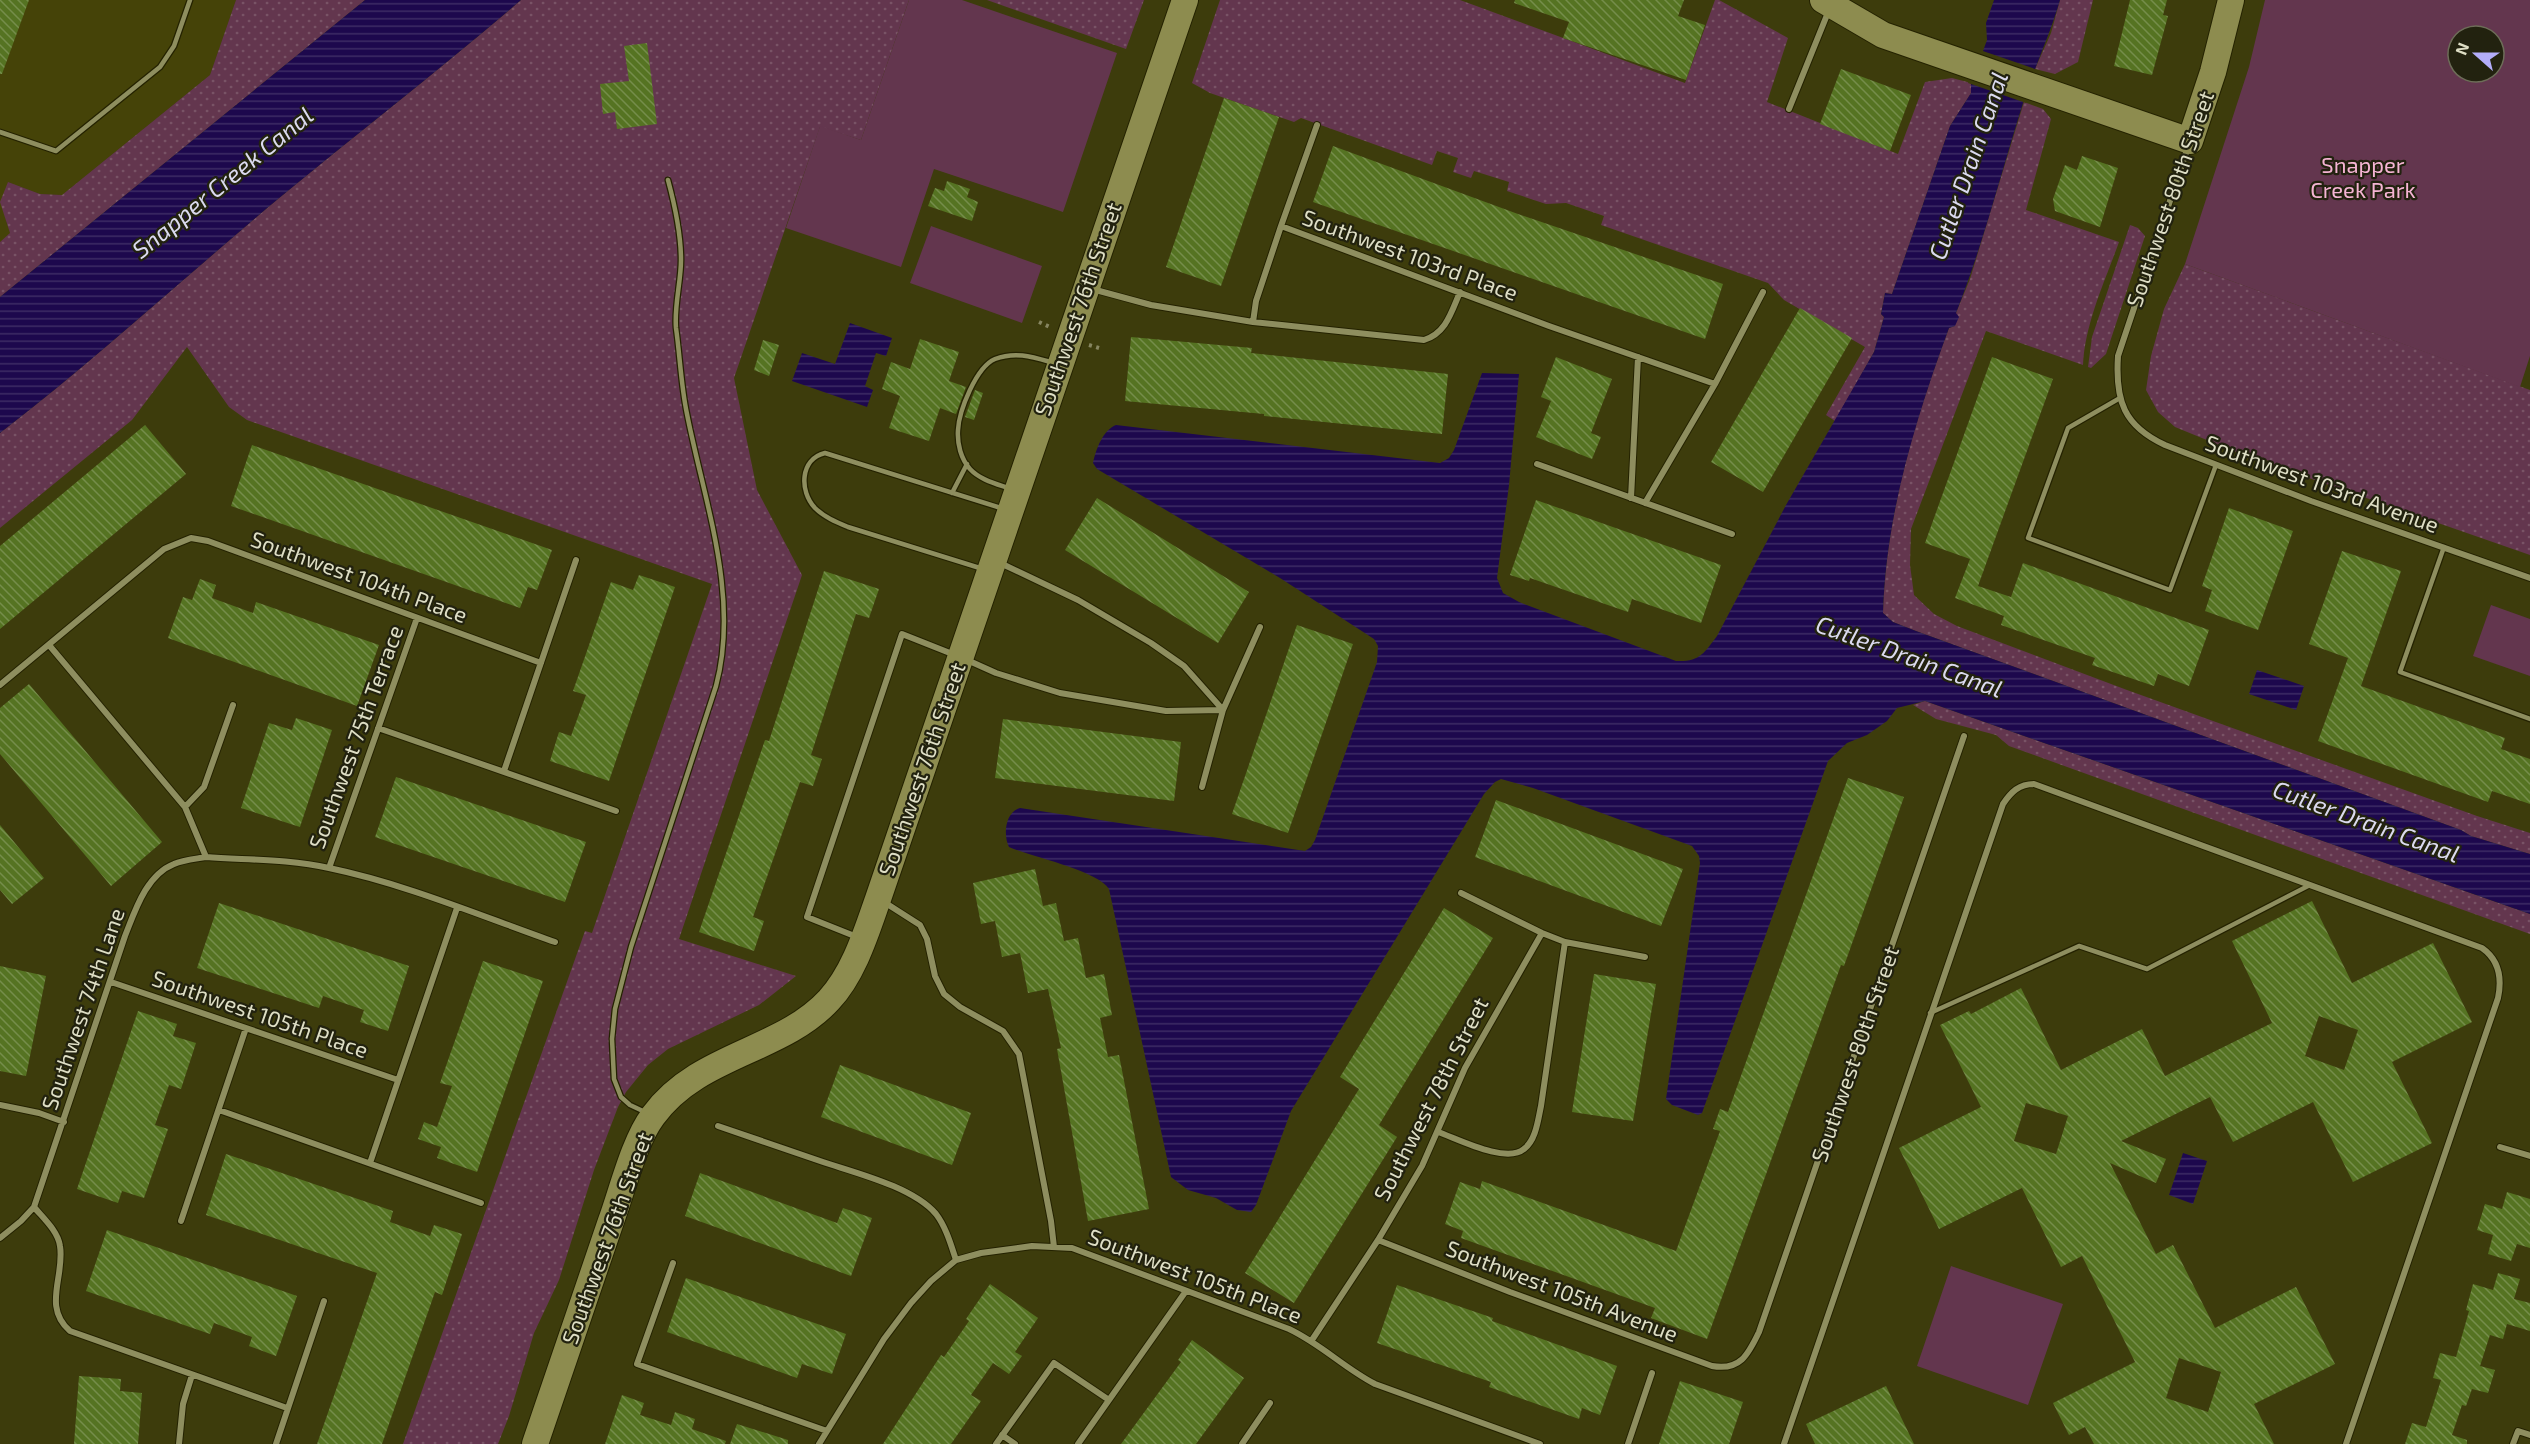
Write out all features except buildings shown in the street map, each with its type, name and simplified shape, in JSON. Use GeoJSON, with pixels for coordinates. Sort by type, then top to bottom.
{"type":"FeatureCollection","features":[{"type":"Feature","properties":{"kind":"street","name":"Southwest 76th Street"},"geometry":{"type":"LineString","coordinates":[[535,1444],[622,1190],[652,1116],[686,1084],[704,1071],[790,1029],[820,1009],[838,990],[863,940],[1185,0]]}},
{"type":"Feature","properties":{"kind":"street","name":"Southwest 80th Street"},"geometry":{"type":"LineString","coordinates":[[2120,398],[2117,372],[2122,339],[2213,72],[2231,0]]}},
{"type":"Feature","properties":{"kind":"street"},"geometry":{"type":"LineString","coordinates":[[1789,109],[1818,42],[1829,2],[1883,35],[2190,141]]}},
{"type":"Feature","properties":{"kind":"street"},"geometry":{"type":"LineString","coordinates":[[1281,226],[1317,124]]}},
{"type":"Feature","properties":{"kind":"street","name":"Southwest 103rd Place"},"geometry":{"type":"LineString","coordinates":[[1253,322],[1256,301],[1281,226],[1715,384]]}},
{"type":"Feature","properties":{"kind":"street"},"geometry":{"type":"LineString","coordinates":[[1085,287],[1150,305],[1253,322],[1424,340],[1435,336],[1446,324],[1460,292]]}},
{"type":"Feature","properties":{"kind":"street"},"geometry":{"type":"LineString","coordinates":[[1645,503],[1715,384],[1763,292]]}},
{"type":"Feature","properties":{"kind":"street"},"geometry":{"type":"LineString","coordinates":[[1631,498],[1638,357]]}},
{"type":"Feature","properties":{"kind":"street","name":"Southwest 103rd Avenue"},"geometry":{"type":"LineString","coordinates":[[2120,398],[2129,419],[2152,439],[2216,465],[2530,578]]}},
{"type":"Feature","properties":{"kind":"street"},"geometry":{"type":"LineString","coordinates":[[1537,465],[1732,534]]}},
{"type":"Feature","properties":{"kind":"street","name":"Southwest 104th Place"},"geometry":{"type":"LineString","coordinates":[[0,685],[164,549],[191,538],[208,541],[541,663]]}},
{"type":"Feature","properties":{"kind":"street"},"geometry":{"type":"LineString","coordinates":[[504,771],[576,560]]}},
{"type":"Feature","properties":{"kind":"street"},"geometry":{"type":"LineString","coordinates":[[991,565],[1039,579],[1151,643],[1184,666],[1223,710]]}},
{"type":"Feature","properties":{"kind":"street","name":"Southwest 75th Terrace"},"geometry":{"type":"LineString","coordinates":[[328,868],[417,618]]}},
{"type":"Feature","properties":{"kind":"street"},"geometry":{"type":"LineString","coordinates":[[1202,787],[1223,710],[1260,627]]}},
{"type":"Feature","properties":{"kind":"street"},"geometry":{"type":"LineString","coordinates":[[863,940],[807,917],[902,634],[996,673],[1060,693],[1166,711],[1223,710]]}},
{"type":"Feature","properties":{"kind":"street"},"geometry":{"type":"LineString","coordinates":[[49,645],[185,807],[206,856]]}},
{"type":"Feature","properties":{"kind":"street"},"geometry":{"type":"LineString","coordinates":[[185,807],[204,787],[233,705]]}},
{"type":"Feature","properties":{"kind":"street"},"geometry":{"type":"LineString","coordinates":[[378,728],[616,811]]}},
{"type":"Feature","properties":{"kind":"street","name":"Southwest 80th Street"},"geometry":{"type":"LineString","coordinates":[[1735,1366],[1749,1351],[1758,1332],[1964,736]]}},
{"type":"Feature","properties":{"kind":"street"},"geometry":{"type":"LineString","coordinates":[[1784,1444],[2003,804],[2017,788],[2027,784],[2034,784],[2482,948],[2494,960],[2501,985],[2495,1009],[2346,1444]]}},
{"type":"Feature","properties":{"kind":"street","name":"Southwest 74th Lane"},"geometry":{"type":"LineString","coordinates":[[34,1207],[134,913],[148,887],[164,869],[173,864],[206,856],[300,863],[328,868],[391,885],[555,942]]}},
{"type":"Feature","properties":{"kind":"street"},"geometry":{"type":"LineString","coordinates":[[1461,893],[1565,942],[1645,957]]}},
{"type":"Feature","properties":{"kind":"street"},"geometry":{"type":"LineString","coordinates":[[878,899],[920,925],[927,939],[935,976],[944,994],[960,1007],[1003,1031],[1019,1054],[1054,1247]]}},
{"type":"Feature","properties":{"kind":"street"},"geometry":{"type":"LineString","coordinates":[[370,1163],[457,908]]}},
{"type":"Feature","properties":{"kind":"street","name":"Southwest 78th Street"},"geometry":{"type":"LineString","coordinates":[[1312,1340],[1422,1166],[1465,1068],[1542,933]]}},
{"type":"Feature","properties":{"kind":"street"},"geometry":{"type":"LineString","coordinates":[[1438,1132],[1511,1155],[1522,1151],[1529,1144],[1537,1127],[1541,1106],[1565,942]]}},
{"type":"Feature","properties":{"kind":"street","name":"Southwest 105th Place"},"geometry":{"type":"LineString","coordinates":[[111,982],[398,1080]]}},
{"type":"Feature","properties":{"kind":"street"},"geometry":{"type":"LineString","coordinates":[[181,1221],[246,1028]]}},
{"type":"Feature","properties":{"kind":"street"},"geometry":{"type":"LineString","coordinates":[[0,1105],[39,1113],[64,1122]]}},
{"type":"Feature","properties":{"kind":"street"},"geometry":{"type":"LineString","coordinates":[[219,1110],[481,1203]]}},
{"type":"Feature","properties":{"kind":"street"},"geometry":{"type":"LineString","coordinates":[[718,1126],[864,1176],[915,1198],[936,1214],[945,1229],[956,1260],[931,1281],[884,1339],[819,1444]]}},
{"type":"Feature","properties":{"kind":"street"},"geometry":{"type":"LineString","coordinates":[[2500,1147],[2530,1156]]}},
{"type":"Feature","properties":{"kind":"street"},"geometry":{"type":"LineString","coordinates":[[0,1238],[34,1207],[50,1226],[60,1245],[60,1268],[55,1298],[58,1316],[64,1325],[79,1335],[287,1408]]}},
{"type":"Feature","properties":{"kind":"street","name":"Southwest 105th Avenue"},"geometry":{"type":"LineString","coordinates":[[1377,1240],[1510,1292],[1712,1366],[1729,1368],[1735,1366]]}},
{"type":"Feature","properties":{"kind":"street","name":"Southwest 105th Place"},"geometry":{"type":"LineString","coordinates":[[956,1260],[1010,1248],[1054,1247],[1078,1250],[1312,1340],[1352,1371],[1375,1384],[1520,1441],[1540,1444]]}},
{"type":"Feature","properties":{"kind":"street"},"geometry":{"type":"LineString","coordinates":[[673,1263],[637,1364],[827,1431]]}},
{"type":"Feature","properties":{"kind":"street"},"geometry":{"type":"LineString","coordinates":[[1078,1444],[1186,1291]]}},
{"type":"Feature","properties":{"kind":"street"},"geometry":{"type":"LineString","coordinates":[[276,1444],[324,1301]]}},
{"type":"Feature","properties":{"kind":"street"},"geometry":{"type":"LineString","coordinates":[[996,1444],[1054,1363],[1109,1400]]}},
{"type":"Feature","properties":{"kind":"street"},"geometry":{"type":"LineString","coordinates":[[1628,1444],[1652,1373]]}},
{"type":"Feature","properties":{"kind":"street"},"geometry":{"type":"LineString","coordinates":[[179,1444],[183,1404],[192,1375]]}},
{"type":"Feature","properties":{"kind":"street"},"geometry":{"type":"LineString","coordinates":[[1242,1444],[1270,1403]]}},
{"type":"Feature","properties":{"kind":"street"},"geometry":{"type":"LineString","coordinates":[[2513,1444],[2518,1431],[2530,1435]]}},
{"type":"Feature","properties":{"kind":"street"},"geometry":{"type":"LineString","coordinates":[[1002,1434],[1016,1444]]}},
{"type":"Feature","properties":{"kind":"lane"},"geometry":{"type":"LineString","coordinates":[[0,132],[56,151],[160,67],[174,46],[190,0]]}},
{"type":"Feature","properties":{"kind":"lane"},"geometry":{"type":"LineString","coordinates":[[652,1116],[630,1105],[621,1097],[614,1079],[612,1039],[615,1009],[631,947],[723,662],[725,629],[718,560],[686,410],[676,324],[681,261],[678,218],[668,180]]}},
{"type":"Feature","properties":{"kind":"lane"},"geometry":{"type":"LineString","coordinates":[[1013,501],[967,465],[960,451],[958,428],[976,378],[982,367],[993,360],[1018,354],[1059,364]]}},
{"type":"Feature","properties":{"kind":"lane"},"geometry":{"type":"LineString","coordinates":[[2120,398],[2068,428],[2028,538],[2170,590],[2216,465]]}},
{"type":"Feature","properties":{"kind":"lane"},"geometry":{"type":"LineString","coordinates":[[991,565],[848,527],[830,519],[813,506],[808,498],[805,489],[805,470],[813,458],[825,453],[952,493],[1013,501]]}},
{"type":"Feature","properties":{"kind":"lane"},"geometry":{"type":"LineString","coordinates":[[952,493],[967,465]]}},
{"type":"Feature","properties":{"kind":"lane"},"geometry":{"type":"LineString","coordinates":[[2444,548],[2400,672],[2530,719]]}},
{"type":"Feature","properties":{"kind":"lane"},"geometry":{"type":"LineString","coordinates":[[1930,1013],[2079,946],[2147,969],[2308,886]]}},
{"type":"Feature","properties":{"kind":"shaded area"},"geometry":{"type":"Polygon","coordinates":[[[0,0],[236,0],[210,75],[62,195],[40,194],[8,182],[6,222],[11,233],[0,242],[0,0]]]}},
{"type":"Feature","properties":{"kind":"green space"},"geometry":{"type":"Polygon","coordinates":[[[236,0],[365,0],[0,297],[0,242],[10,233],[0,202],[8,182],[40,194],[62,195],[210,75],[236,0]]]}},
{"type":"Feature","properties":{"kind":"green space"},"geometry":{"type":"Polygon","coordinates":[[[521,0],[909,0],[861,140],[820,127],[734,378],[757,490],[802,575],[679,939],[796,976],[759,1005],[668,1049],[648,1065],[626,1092],[594,1170],[559,1280],[534,1333],[509,1416],[498,1444],[403,1444],[585,931],[592,933],[712,584],[247,420],[229,407],[187,347],[132,420],[0,528],[0,433],[106,347],[278,199],[521,0]]]}},
{"type":"Feature","properties":{"kind":"green space"},"geometry":{"type":"Polygon","coordinates":[[[909,0],[962,0],[1117,53],[1063,212],[934,169],[901,267],[786,228],[820,126],[861,140],[909,0]]]}},
{"type":"Feature","properties":{"kind":"green space"},"geometry":{"type":"Polygon","coordinates":[[[987,0],[1144,0],[1126,49],[987,0]]]}},
{"type":"Feature","properties":{"kind":"green space"},"geometry":{"type":"Polygon","coordinates":[[[1220,0],[1460,0],[1685,83],[1715,0],[1719,0],[1788,38],[1767,102],[1898,154],[1925,82],[1952,78],[1971,83],[1971,93],[1950,126],[1892,294],[1885,293],[1881,314],[1884,317],[1874,352],[1835,421],[1826,415],[1865,347],[1784,300],[1768,283],[1601,225],[1604,216],[1566,203],[1546,204],[1507,191],[1509,182],[1474,171],[1471,178],[1453,172],[1458,158],[1437,151],[1432,165],[1301,118],[1294,122],[1210,93],[1192,83],[1220,0]]]}},
{"type":"Feature","properties":{"kind":"green space"},"geometry":{"type":"Polygon","coordinates":[[[2060,0],[2093,0],[2078,62],[2055,74],[2035,69],[2051,33],[2060,0]]]}},
{"type":"Feature","properties":{"kind":"green space","name":"Snapper Creek Park"},"geometry":{"type":"Polygon","coordinates":[[[2265,0],[2530,0],[2530,356],[2520,387],[2185,264],[2249,67],[2265,0]]]}},
{"type":"Feature","properties":{"kind":"green space"},"geometry":{"type":"Polygon","coordinates":[[[2024,102],[2043,109],[2051,119],[2026,210],[2119,242],[2092,318],[2083,365],[1986,331],[1911,529],[1910,565],[1914,595],[1934,614],[1957,626],[2127,690],[2530,833],[2530,854],[2471,836],[2461,830],[1916,631],[1893,622],[1883,613],[1890,540],[1904,468],[1949,328],[1955,326],[1956,313],[1970,279],[2024,102]]]}},
{"type":"Feature","properties":{"kind":"green space"},"geometry":{"type":"Polygon","coordinates":[[[2130,225],[2138,228],[2145,236],[2106,354],[2091,368],[2088,367],[2092,337],[2130,225]]]}},
{"type":"Feature","properties":{"kind":"green space"},"geometry":{"type":"Polygon","coordinates":[[[931,226],[1042,266],[1022,323],[910,283],[931,226]]]}},
{"type":"Feature","properties":{"kind":"green space"},"geometry":{"type":"Polygon","coordinates":[[[2185,264],[2530,390],[2530,555],[2283,469],[2261,457],[2246,456],[2175,427],[2158,412],[2146,390],[2151,356],[2164,309],[2185,264]]]}},
{"type":"Feature","properties":{"kind":"green space"},"geometry":{"type":"Polygon","coordinates":[[[2491,605],[2530,619],[2530,676],[2473,656],[2491,605]]]}},
{"type":"Feature","properties":{"kind":"green space"},"geometry":{"type":"Polygon","coordinates":[[[1925,701],[2530,914],[2530,934],[2009,746],[1996,735],[1936,719],[1913,705],[1925,701]]]}},
{"type":"Feature","properties":{"kind":"green space"},"geometry":{"type":"Polygon","coordinates":[[[1951,1266],[2063,1304],[2028,1405],[1917,1366],[1951,1266]]]}},
{"type":"Feature","properties":{"kind":"water","name":"Snapper Creek Canal"},"geometry":{"type":"Polygon","coordinates":[[[365,0],[521,0],[278,199],[106,347],[0,433],[0,297],[365,0]]]}},
{"type":"Feature","properties":{"kind":"water","name":"Cutler Drain Canal"},"geometry":{"type":"Polygon","coordinates":[[[1994,0],[2060,0],[2023,103],[1983,235],[1956,313],[1959,317],[1955,326],[1949,328],[1914,433],[1896,504],[1885,576],[1883,613],[1893,622],[1916,631],[2461,830],[2471,836],[2530,854],[2530,914],[1925,701],[1897,708],[1887,721],[1867,735],[1847,743],[1828,761],[1702,1113],[1698,1115],[1672,1105],[1666,1099],[1700,863],[1699,856],[1692,846],[1533,788],[1501,779],[1484,794],[1291,1111],[1256,1205],[1251,1212],[1237,1210],[1216,1198],[1188,1190],[1171,1177],[1109,889],[1102,882],[1078,870],[1009,847],[1006,830],[1008,819],[1015,810],[1020,808],[1305,851],[1315,840],[1377,662],[1378,646],[1374,639],[1280,578],[1097,469],[1093,463],[1098,446],[1107,431],[1116,425],[1440,463],[1449,458],[1454,450],[1482,373],[1519,374],[1509,485],[1497,578],[1503,593],[1519,602],[1676,661],[1696,658],[1705,652],[1717,636],[1786,505],[1874,352],[1884,317],[1881,314],[1885,293],[1892,294],[1950,126],[1971,93],[1971,84],[1987,40],[1986,23],[1994,0]]]}},
{"type":"Feature","properties":{"kind":"water"},"geometry":{"type":"Polygon","coordinates":[[[850,323],[892,338],[886,356],[876,353],[865,386],[873,390],[867,407],[792,381],[802,353],[835,364],[850,323]]]}},
{"type":"Feature","properties":{"kind":"water"},"geometry":{"type":"Polygon","coordinates":[[[2257,670],[2304,686],[2296,710],[2249,694],[2257,670]]]}},
{"type":"Feature","properties":{"kind":"water"},"geometry":{"type":"Polygon","coordinates":[[[2183,1153],[2207,1161],[2193,1204],[2169,1195],[2183,1153]]]}},
{"type":"Feature","properties":{"kind":"pier"},"geometry":{"type":"Polygon","coordinates":[[[1980,50],[2038,70],[2026,103],[1968,83],[1980,50]]]}}]}
